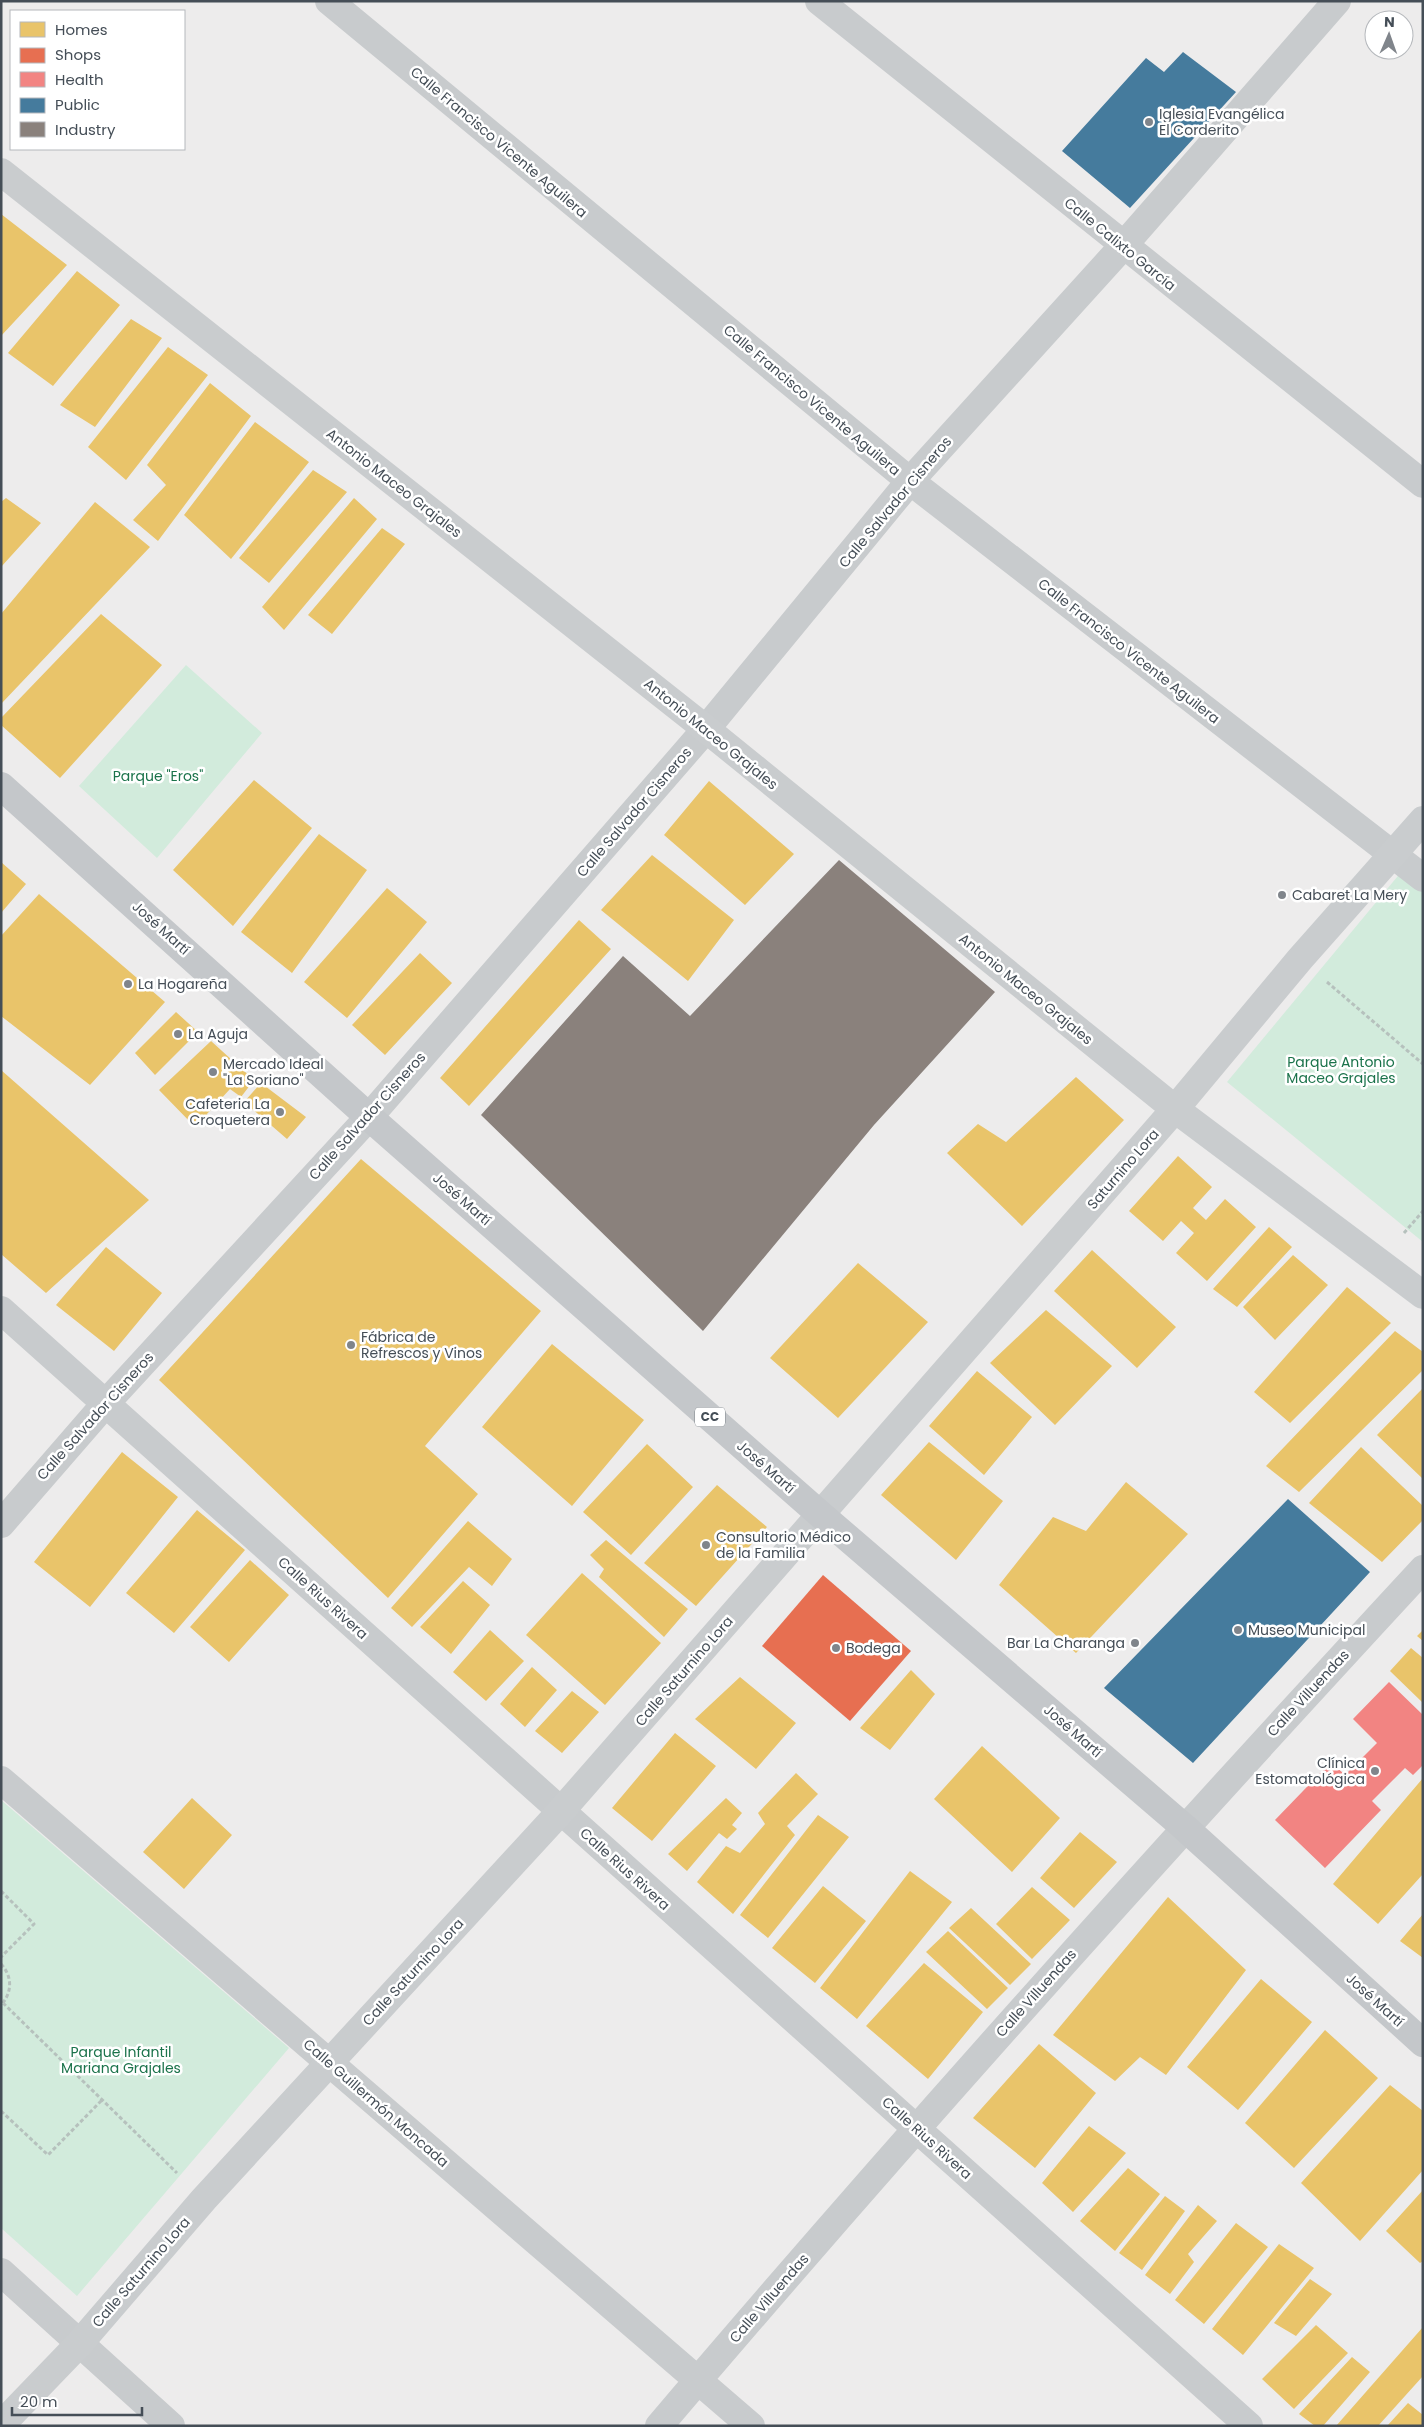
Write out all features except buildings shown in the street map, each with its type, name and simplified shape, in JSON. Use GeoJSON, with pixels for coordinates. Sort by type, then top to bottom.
{"type":"FeatureCollection","features":[{"type":"Feature","properties":{"kind":"main road","name":"José Martí"},"geometry":{"type":"LineString","coordinates":[[1,786],[369,1116],[821,1515],[1184,1827],[1423,2043]]}},
{"type":"Feature","properties":{"kind":"street","name":"Calle Francisco Vicente Aguilera"},"geometry":{"type":"LineString","coordinates":[[329,1],[910,481],[1423,878]]}},
{"type":"Feature","properties":{"kind":"street","name":"Calle Calixto García"},"geometry":{"type":"LineString","coordinates":[[819,1],[1423,484]]}},
{"type":"Feature","properties":{"kind":"street","name":"Calle Salvador Cisneros"},"geometry":{"type":"LineString","coordinates":[[1,1524],[106,1403],[369,1116],[706,729],[910,481],[1123,246],[1337,1]]}},
{"type":"Feature","properties":{"kind":"street","name":"Antonio Maceo Grajales"},"geometry":{"type":"LineString","coordinates":[[1,172],[706,729],[1175,1109],[1423,1295]]}},
{"type":"Feature","properties":{"kind":"street","name":"Saturnino Lora"},"geometry":{"type":"LineString","coordinates":[[821,1515],[1175,1109],[1300,959],[1423,820]]}},
{"type":"Feature","properties":{"kind":"street","name":"Calle Rius Rivera"},"geometry":{"type":"LineString","coordinates":[[1,1310],[1249,2426]]}},
{"type":"Feature","properties":{"kind":"street","name":"Calle Saturnino Lora"},"geometry":{"type":"LineString","coordinates":[[1,2425],[79,2344],[204,2199],[560,1811],[821,1515]]}},
{"type":"Feature","properties":{"kind":"street","name":"Calle Villuendas"},"geometry":{"type":"LineString","coordinates":[[659,2426],[915,2129],[1184,1827],[1423,1569]]}},
{"type":"Feature","properties":{"kind":"street","name":"Calle Guillermón Moncada"},"geometry":{"type":"LineString","coordinates":[[1,1780],[750,2426]]}},
{"type":"Feature","properties":{"kind":"street"},"geometry":{"type":"LineString","coordinates":[[1,2272],[171,2426]]}},
{"type":"Feature","properties":{"kind":"path"},"geometry":{"type":"LineString","coordinates":[[1300,959],[1423,1064]]}},
{"type":"Feature","properties":{"kind":"path"},"geometry":{"type":"LineString","coordinates":[[1,1891],[34,1924],[1,1957]]}},
{"type":"Feature","properties":{"kind":"path"},"geometry":{"type":"LineString","coordinates":[[1,1964],[9,1976],[10,1989],[7,1999],[2,2004],[204,2199]]}},
{"type":"Feature","properties":{"kind":"path"},"geometry":{"type":"LineString","coordinates":[[1,2111],[48,2155],[102,2100]]}},
{"type":"Feature","properties":{"kind":"green space","name":"Parque \"Eros\""},"geometry":{"type":"Polygon","coordinates":[[[186,665],[262,733],[157,858],[79,786],[186,665]]]}},
{"type":"Feature","properties":{"kind":"green space","name":"Parque Antonio Maceo Grajales"},"geometry":{"type":"Polygon","coordinates":[[[1402,871],[1423,888],[1423,1242],[1227,1082],[1402,871]]]}},
{"type":"Feature","properties":{"kind":"green space","name":"Parque Infantil Mariana Grajales"},"geometry":{"type":"Polygon","coordinates":[[[1,1800],[289,2048],[77,2296],[1,2228],[1,1800]]]}},
{"type":"Feature","properties":{"kind":"place","name":"Iglesia Evangélica El Corderito"},"geometry":{"type":"Point","coordinates":[1149,122]}},
{"type":"Feature","properties":{"kind":"place","name":"Cabaret La Mery"},"geometry":{"type":"Point","coordinates":[1282,895]}},
{"type":"Feature","properties":{"kind":"place","name":"La Hogareña"},"geometry":{"type":"Point","coordinates":[128,984]}},
{"type":"Feature","properties":{"kind":"place","name":"La Aguja"},"geometry":{"type":"Point","coordinates":[178,1034]}},
{"type":"Feature","properties":{"kind":"place","name":"Mercado Ideal \"La Soriano\""},"geometry":{"type":"Point","coordinates":[213,1072]}},
{"type":"Feature","properties":{"kind":"place","name":"Cafeteria La Croquetera"},"geometry":{"type":"Point","coordinates":[280,1112]}},
{"type":"Feature","properties":{"kind":"place","name":"Fábrica de Refrescos y Vinos"},"geometry":{"type":"Point","coordinates":[351,1345]}},
{"type":"Feature","properties":{"kind":"place","name":"Consultorio Médico de la Familia"},"geometry":{"type":"Point","coordinates":[706,1545]}},
{"type":"Feature","properties":{"kind":"place","name":"Museo Municipal"},"geometry":{"type":"Point","coordinates":[1238,1630]}},
{"type":"Feature","properties":{"kind":"place","name":"Bar La Charanga"},"geometry":{"type":"Point","coordinates":[1135,1643]}},
{"type":"Feature","properties":{"kind":"place","name":"Bodega"},"geometry":{"type":"Point","coordinates":[836,1648]}},
{"type":"Feature","properties":{"kind":"place","name":"Clínica Estomatológica"},"geometry":{"type":"Point","coordinates":[1375,1771]}}]}
